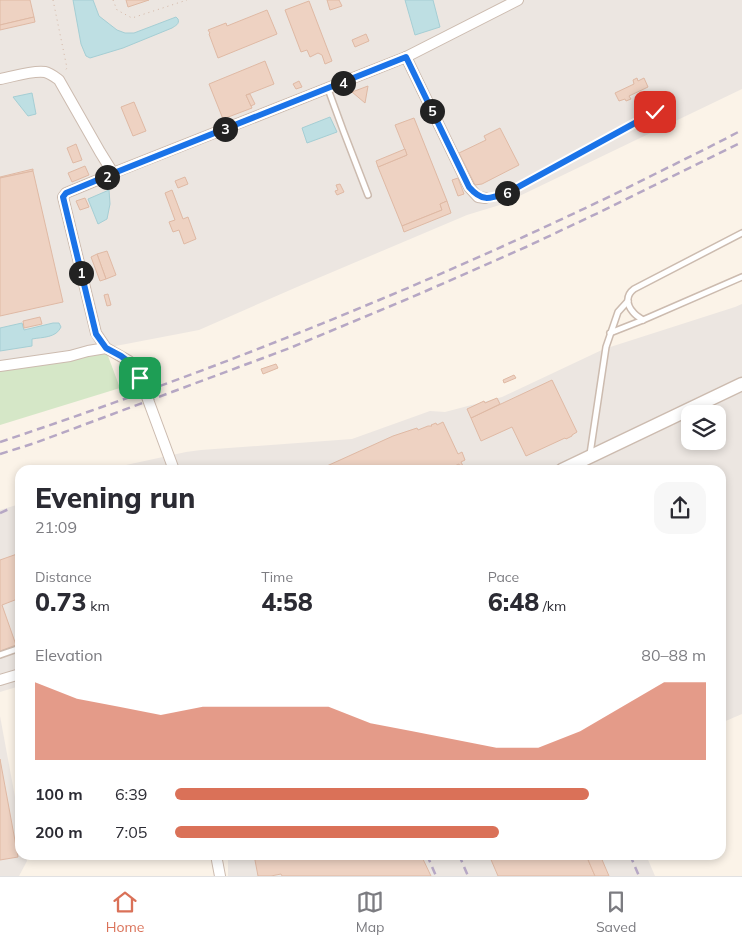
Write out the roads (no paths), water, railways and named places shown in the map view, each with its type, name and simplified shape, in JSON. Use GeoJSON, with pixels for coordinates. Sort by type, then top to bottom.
{"type":"FeatureCollection","features":[{"type":"Feature","properties":{"kind":"street"},"geometry":{"type":"LineString","coordinates":[[172,465],[134,366],[106,348],[96,334],[63,197],[66,193],[114,173],[406,57],[518,0]]}},
{"type":"Feature","properties":{"kind":"street"},"geometry":{"type":"LineString","coordinates":[[406,57],[469,187],[478,196],[485,198]]}},
{"type":"Feature","properties":{"kind":"street"},"geometry":{"type":"LineString","coordinates":[[0,79],[45,72],[59,80],[114,173]]}},
{"type":"Feature","properties":{"kind":"street"},"geometry":{"type":"LineString","coordinates":[[0,366],[70,356],[106,348]]}},
{"type":"Feature","properties":{"kind":"street"},"geometry":{"type":"LineString","coordinates":[[573,465],[742,384]]}},
{"type":"Feature","properties":{"kind":"street"},"geometry":{"type":"LineString","coordinates":[[0,680],[15,676]]}},
{"type":"Feature","properties":{"kind":"street"},"geometry":{"type":"LineString","coordinates":[[217,860],[220,876]]}},
{"type":"Feature","properties":{"kind":"lane"},"geometry":{"type":"LineString","coordinates":[[328,89],[368,194]]}},
{"type":"Feature","properties":{"kind":"lane"},"geometry":{"type":"LineString","coordinates":[[485,198],[507,193],[655,112]]}},
{"type":"Feature","properties":{"kind":"lane"},"geometry":{"type":"LineString","coordinates":[[643,320],[632,312],[627,299],[628,293],[742,233]]}},
{"type":"Feature","properties":{"kind":"lane"},"geometry":{"type":"LineString","coordinates":[[610,333],[742,277]]}},
{"type":"Feature","properties":{"kind":"lane"},"geometry":{"type":"LineString","coordinates":[[590,457],[610,333],[618,312],[628,301]]}},
{"type":"Feature","properties":{"kind":"lane"},"geometry":{"type":"LineString","coordinates":[[0,655],[15,650]]}},
{"type":"Feature","properties":{"kind":"water"},"geometry":{"type":"Polygon","coordinates":[[[73,0],[93,0],[99,16],[117,30],[125,33],[134,33],[176,17],[178,22],[172,28],[123,48],[90,58],[86,56],[81,44],[73,0]]]}},
{"type":"Feature","properties":{"kind":"water"},"geometry":{"type":"Polygon","coordinates":[[[405,0],[433,0],[440,27],[415,35],[405,0]]]}},
{"type":"Feature","properties":{"kind":"water"},"geometry":{"type":"Polygon","coordinates":[[[32,93],[36,114],[28,116],[13,97],[32,93]]]}},
{"type":"Feature","properties":{"kind":"water"},"geometry":{"type":"Polygon","coordinates":[[[330,117],[337,132],[307,143],[302,128],[330,117]]]}},
{"type":"Feature","properties":{"kind":"water"},"geometry":{"type":"Polygon","coordinates":[[[109,190],[110,204],[107,219],[98,224],[88,199],[109,190]]]}},
{"type":"Feature","properties":{"kind":"water"},"geometry":{"type":"Polygon","coordinates":[[[22,323],[24,330],[53,323],[59,323],[61,327],[53,335],[32,339],[32,346],[0,351],[0,328],[22,323]]]}},
{"type":"Feature","properties":{"kind":"railway"},"geometry":{"type":"LineString","coordinates":[[0,442],[80,415],[237,357],[393,294],[547,226],[742,130]]}},
{"type":"Feature","properties":{"kind":"railway"},"geometry":{"type":"LineString","coordinates":[[0,454],[35,443],[290,348],[410,298],[526,247],[742,142]]}},
{"type":"Feature","properties":{"kind":"railway"},"geometry":{"type":"LineString","coordinates":[[0,513],[9,509]]}},
{"type":"Feature","properties":{"kind":"railway"},"geometry":{"type":"LineString","coordinates":[[429,860],[436,876]]}},
{"type":"Feature","properties":{"kind":"railway"},"geometry":{"type":"LineString","coordinates":[[461,860],[468,876]]}},
{"type":"Feature","properties":{"kind":"railway"},"geometry":{"type":"LineString","coordinates":[[632,860],[639,876]]}}]}
